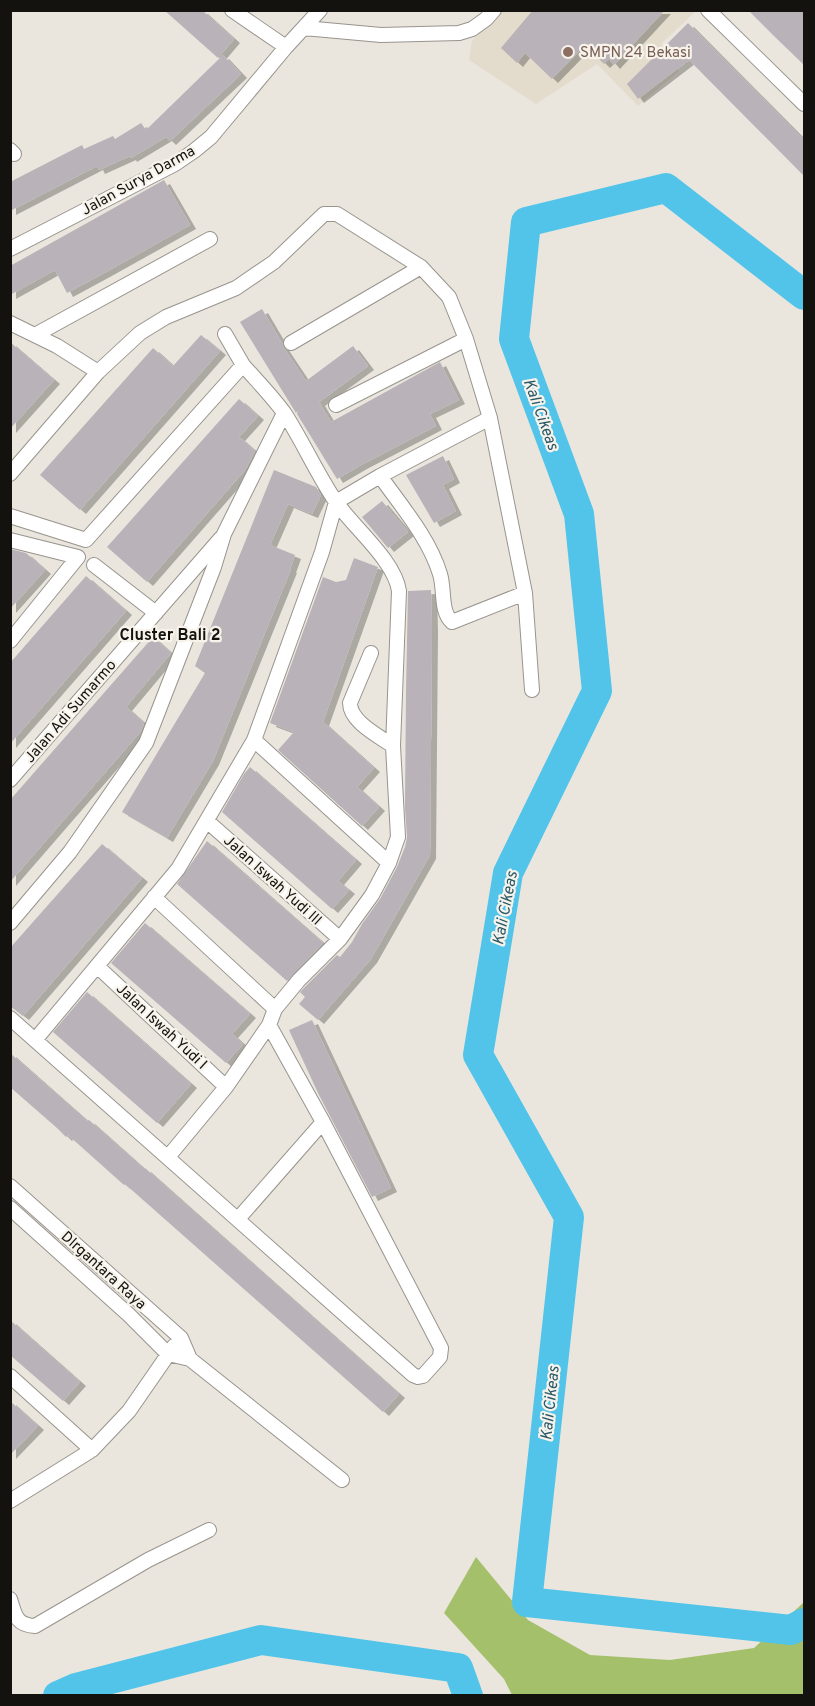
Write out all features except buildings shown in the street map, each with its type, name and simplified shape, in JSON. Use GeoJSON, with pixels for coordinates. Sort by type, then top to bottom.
{"type":"FeatureCollection","features":[{"type":"Feature","properties":{"kind":"street"},"geometry":{"type":"LineString","coordinates":[[232,10],[285,48]]}},
{"type":"Feature","properties":{"kind":"street","name":"Jalan Surya Darma"},"geometry":{"type":"LineString","coordinates":[[10,249],[175,164],[194,151],[211,136],[320,10]]}},
{"type":"Feature","properties":{"kind":"street"},"geometry":{"type":"LineString","coordinates":[[304,28],[381,35],[459,33],[472,29],[494,10]]}},
{"type":"Feature","properties":{"kind":"street"},"geometry":{"type":"LineString","coordinates":[[708,10],[804,103]]}},
{"type":"Feature","properties":{"kind":"street"},"geometry":{"type":"LineString","coordinates":[[10,474],[98,372],[140,333],[166,317],[236,288],[274,261],[324,214],[337,214],[421,267],[449,297],[466,339],[490,418],[525,593],[532,690]]}},
{"type":"Feature","properties":{"kind":"street"},"geometry":{"type":"LineString","coordinates":[[35,335],[210,238]]}},
{"type":"Feature","properties":{"kind":"street"},"geometry":{"type":"LineString","coordinates":[[291,343],[421,267]]}},
{"type":"Feature","properties":{"kind":"street"},"geometry":{"type":"LineString","coordinates":[[10,323],[57,346],[98,372]]}},
{"type":"Feature","properties":{"kind":"street"},"geometry":{"type":"LineString","coordinates":[[168,1158],[226,1087],[269,1025],[275,1009],[299,980],[340,939],[372,895],[389,863],[398,837],[393,746],[398,582],[389,565],[336,502],[284,412],[243,364],[225,334]]}},
{"type":"Feature","properties":{"kind":"street"},"geometry":{"type":"LineString","coordinates":[[336,405],[466,339]]}},
{"type":"Feature","properties":{"kind":"street"},"geometry":{"type":"LineString","coordinates":[[10,516],[86,540],[243,364]]}},
{"type":"Feature","properties":{"kind":"street"},"geometry":{"type":"LineString","coordinates":[[10,923],[70,852],[146,743],[214,567],[224,534],[284,412]]}},
{"type":"Feature","properties":{"kind":"street"},"geometry":{"type":"LineString","coordinates":[[35,1040],[178,869],[254,740],[322,552],[336,502],[490,418]]}},
{"type":"Feature","properties":{"kind":"street"},"geometry":{"type":"LineString","coordinates":[[380,476],[428,544],[441,575],[446,617],[452,622],[525,593]]}},
{"type":"Feature","properties":{"kind":"street","name":"Jalan Adi Sumarmo"},"geometry":{"type":"LineString","coordinates":[[10,780],[224,534]]}},
{"type":"Feature","properties":{"kind":"street"},"geometry":{"type":"LineString","coordinates":[[10,540],[78,557],[10,641]]}},
{"type":"Feature","properties":{"kind":"street"},"geometry":{"type":"LineString","coordinates":[[94,565],[156,613]]}},
{"type":"Feature","properties":{"kind":"street"},"geometry":{"type":"LineString","coordinates":[[371,653],[350,703],[350,710],[357,720],[393,746]]}},
{"type":"Feature","properties":{"kind":"street"},"geometry":{"type":"LineString","coordinates":[[254,740],[389,863]]}},
{"type":"Feature","properties":{"kind":"street","name":"Jalan Iswah Yudi III"},"geometry":{"type":"LineString","coordinates":[[207,821],[340,939]]}},
{"type":"Feature","properties":{"kind":"street"},"geometry":{"type":"LineString","coordinates":[[154,897],[275,1009]]}},
{"type":"Feature","properties":{"kind":"street","name":"Jalan Iswah Yudi I"},"geometry":{"type":"LineString","coordinates":[[97,966],[226,1087]]}},
{"type":"Feature","properties":{"kind":"street"},"geometry":{"type":"LineString","coordinates":[[10,1018],[413,1374],[418,1377],[423,1376],[440,1357],[441,1348],[323,1122],[269,1025]]}},
{"type":"Feature","properties":{"kind":"street"},"geometry":{"type":"LineString","coordinates":[[238,1219],[323,1122]]}},
{"type":"Feature","properties":{"kind":"street","name":"DIrgantara Raya"},"geometry":{"type":"LineString","coordinates":[[10,1186],[181,1338],[190,1359]]}},
{"type":"Feature","properties":{"kind":"street"},"geometry":{"type":"LineString","coordinates":[[11,1209],[23,1197]]}},
{"type":"Feature","properties":{"kind":"street","name":"DIrgantara Raya"},"geometry":{"type":"LineString","coordinates":[[11,1209],[129,1315],[168,1354],[190,1359],[342,1480]]}},
{"type":"Feature","properties":{"kind":"street"},"geometry":{"type":"LineString","coordinates":[[10,1501],[92,1450],[129,1411],[181,1338]]}},
{"type":"Feature","properties":{"kind":"street"},"geometry":{"type":"LineString","coordinates":[[10,1376],[92,1450]]}},
{"type":"Feature","properties":{"kind":"street"},"geometry":{"type":"LineString","coordinates":[[10,1599],[15,1616],[19,1621],[27,1626],[35,1626],[148,1560],[209,1530]]}},
{"type":"Feature","properties":{"kind":"shaded area","name":"SMPN 24 Bekasi"},"geometry":{"type":"Polygon","coordinates":[[[693,10],[695,12],[661,44],[679,71],[638,106],[597,64],[536,104],[469,60],[472,41],[499,11],[693,10]]]}},
{"type":"Feature","properties":{"kind":"green space"},"geometry":{"type":"Polygon","coordinates":[[[476,1557],[528,1620],[590,1655],[670,1660],[754,1648],[804,1603],[804,1695],[512,1695],[504,1679],[444,1613],[476,1557]]]}},
{"type":"Feature","properties":{"kind":"waterway","name":"Kali Cikeas"},"geometry":{"type":"LineString","coordinates":[[804,295],[666,188],[526,222],[514,339],[579,514],[597,691],[508,873],[478,1055],[569,1217],[527,1602],[791,1630],[804,1623]]}},
{"type":"Feature","properties":{"kind":"waterway","name":"Kali Cikeas"},"geometry":{"type":"LineString","coordinates":[[58,1696],[76,1688],[261,1640],[458,1668],[468,1696]]}},
{"type":"Feature","properties":{"kind":"place","name":"SMPN 24 Bekasi"},"geometry":{"type":"Point","coordinates":[568,52]}},
{"type":"Feature","properties":{"kind":"district","name":"Cluster Bali 2"},"geometry":{"type":"Point","coordinates":[170,634]}}]}
